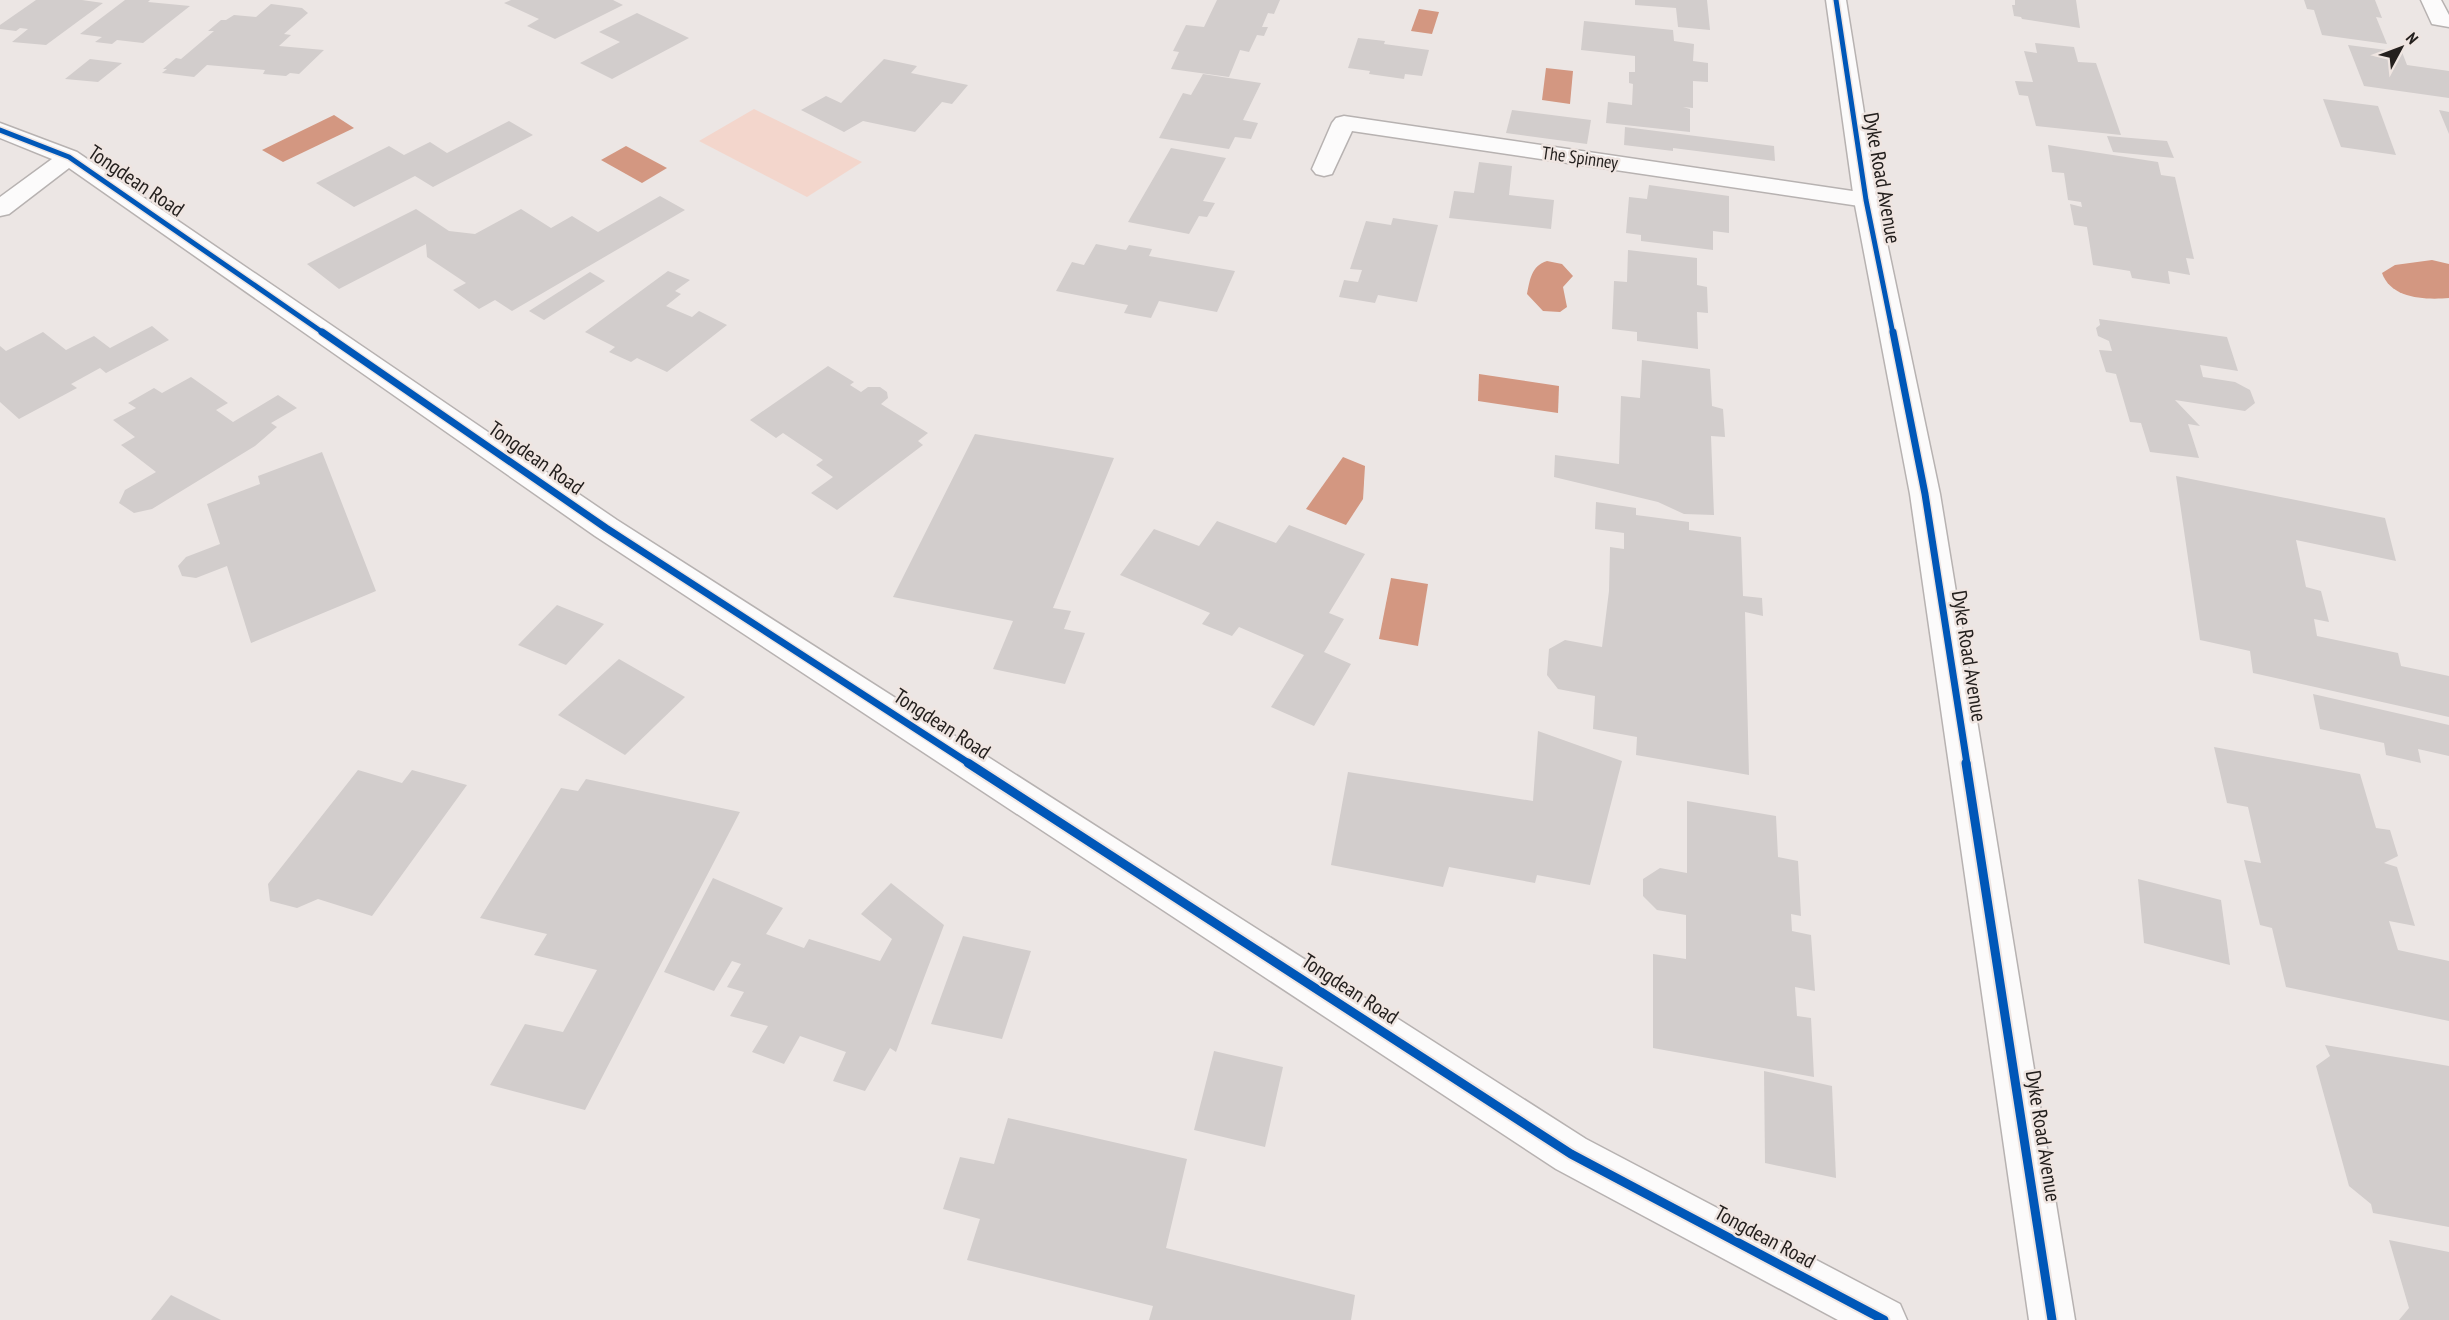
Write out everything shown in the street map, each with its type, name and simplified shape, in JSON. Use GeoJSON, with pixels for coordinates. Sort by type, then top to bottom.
{"type":"FeatureCollection","features":[{"type":"Feature","properties":{"kind":"street","name":"Dyke Road Avenue"},"geometry":{"type":"LineString","coordinates":[[1836,0],[1866,200],[1925,494],[2052,1320]]}},
{"type":"Feature","properties":{"kind":"street"},"geometry":{"type":"LineString","coordinates":[[2440,13],[2449,39]]}},
{"type":"Feature","properties":{"kind":"street","name":"The Spinney"},"geometry":{"type":"LineString","coordinates":[[1324,169],[1344,123],[1866,200]]}},
{"type":"Feature","properties":{"kind":"street","name":"Tongdean Road"},"geometry":{"type":"LineString","coordinates":[[0,129],[69,157],[606,528],[1571,1154],[1884,1320]]}},
{"type":"Feature","properties":{"kind":"street"},"geometry":{"type":"LineString","coordinates":[[0,210],[69,157]]}},
{"type":"Feature","properties":{"kind":"shaded area"},"geometry":{"type":"Polygon","coordinates":[[[1419,9],[1439,12],[1432,34],[1411,31],[1419,9]]]}},
{"type":"Feature","properties":{"kind":"shaded area"},"geometry":{"type":"Polygon","coordinates":[[[1546,68],[1573,71],[1570,104],[1542,100],[1546,68]]]}},
{"type":"Feature","properties":{"kind":"shaded area"},"geometry":{"type":"Polygon","coordinates":[[[754,109],[862,162],[807,197],[699,141],[754,109]]]}},
{"type":"Feature","properties":{"kind":"shaded area"},"geometry":{"type":"Polygon","coordinates":[[[334,115],[354,128],[283,162],[262,150],[334,115]]]}},
{"type":"Feature","properties":{"kind":"shaded area"},"geometry":{"type":"Polygon","coordinates":[[[626,146],[667,168],[642,183],[601,160],[626,146]]]}},
{"type":"Feature","properties":{"kind":"shaded area"},"geometry":{"type":"Polygon","coordinates":[[[2432,260],[2449,264],[2449,298],[2420,298],[2401,293],[2387,282],[2382,273],[2395,265],[2432,260]]]}},
{"type":"Feature","properties":{"kind":"shaded area"},"geometry":{"type":"Polygon","coordinates":[[[1547,261],[1562,264],[1573,276],[1563,287],[1567,307],[1560,312],[1543,311],[1527,294],[1534,270],[1547,261]]]}},
{"type":"Feature","properties":{"kind":"shaded area"},"geometry":{"type":"Polygon","coordinates":[[[1479,374],[1559,386],[1558,413],[1478,401],[1479,374]]]}},
{"type":"Feature","properties":{"kind":"shaded area"},"geometry":{"type":"Polygon","coordinates":[[[1343,457],[1365,466],[1363,499],[1346,525],[1306,509],[1343,457]]]}},
{"type":"Feature","properties":{"kind":"shaded area"},"geometry":{"type":"Polygon","coordinates":[[[1391,578],[1428,584],[1418,646],[1379,639],[1391,578]]]}},
{"type":"Feature","properties":{"kind":"building"},"geometry":{"type":"Polygon","coordinates":[[[36,0],[82,0],[103,3],[46,45],[12,42],[28,29],[20,28],[16,31],[0,29],[0,25],[36,0]]]}},
{"type":"Feature","properties":{"kind":"building"},"geometry":{"type":"Polygon","coordinates":[[[125,0],[150,0],[148,2],[190,6],[143,43],[117,40],[112,44],[95,42],[102,37],[80,34],[125,0]]]}},
{"type":"Feature","properties":{"kind":"building"},"geometry":{"type":"Polygon","coordinates":[[[511,0],[613,0],[623,5],[555,39],[527,26],[539,19],[504,3],[511,0]]]}},
{"type":"Feature","properties":{"kind":"building"},"geometry":{"type":"Polygon","coordinates":[[[1217,0],[1280,0],[1274,14],[1268,13],[1262,27],[1268,27],[1264,36],[1257,35],[1249,52],[1240,50],[1229,77],[1171,69],[1179,52],[1173,51],[1186,25],[1204,27],[1217,0]]]}},
{"type":"Feature","properties":{"kind":"building"},"geometry":{"type":"Polygon","coordinates":[[[1635,0],[1707,0],[1710,30],[1678,27],[1676,8],[1635,5],[1635,0]]]}},
{"type":"Feature","properties":{"kind":"building"},"geometry":{"type":"Polygon","coordinates":[[[2015,0],[2076,0],[2080,28],[2014,16],[2012,5],[2015,5],[2015,0]]]}},
{"type":"Feature","properties":{"kind":"building"},"geometry":{"type":"Polygon","coordinates":[[[2304,0],[2375,0],[2382,18],[2376,17],[2387,44],[2322,35],[2314,10],[2307,9],[2304,0]]]}},
{"type":"Feature","properties":{"kind":"building"},"geometry":{"type":"Polygon","coordinates":[[[271,4],[302,8],[308,13],[284,34],[291,35],[279,46],[324,50],[299,74],[290,73],[286,76],[263,74],[265,70],[207,65],[194,77],[162,73],[167,69],[163,69],[176,58],[181,59],[214,31],[208,31],[221,20],[234,15],[256,17],[271,4]]]}},
{"type":"Feature","properties":{"kind":"building"},"geometry":{"type":"Polygon","coordinates":[[[637,13],[689,38],[612,79],[580,63],[620,42],[599,32],[637,13]]]}},
{"type":"Feature","properties":{"kind":"building"},"geometry":{"type":"Polygon","coordinates":[[[1584,21],[1673,30],[1674,41],[1694,44],[1693,61],[1708,63],[1708,82],[1693,81],[1693,108],[1683,107],[1690,109],[1690,132],[1606,123],[1608,102],[1632,105],[1633,84],[1629,83],[1629,72],[1635,72],[1635,56],[1581,50],[1584,21]]]}},
{"type":"Feature","properties":{"kind":"building"},"geometry":{"type":"Polygon","coordinates":[[[1358,38],[1429,50],[1422,76],[1405,74],[1404,79],[1369,74],[1370,71],[1348,68],[1358,38]]]}},
{"type":"Feature","properties":{"kind":"building"},"geometry":{"type":"Polygon","coordinates":[[[2035,43],[2074,47],[2078,62],[2096,63],[2121,135],[2036,126],[2028,96],[2019,95],[2015,81],[2033,82],[2024,51],[2037,53],[2035,43]]]}},
{"type":"Feature","properties":{"kind":"building"},"geometry":{"type":"Polygon","coordinates":[[[2348,45],[2402,52],[2407,65],[2449,71],[2449,98],[2364,86],[2348,45]]]}},
{"type":"Feature","properties":{"kind":"building"},"geometry":{"type":"Polygon","coordinates":[[[90,59],[122,63],[98,82],[65,79],[90,59]]]}},
{"type":"Feature","properties":{"kind":"building"},"geometry":{"type":"Polygon","coordinates":[[[884,59],[917,66],[911,73],[968,85],[952,104],[942,102],[915,132],[863,121],[844,132],[801,110],[826,96],[841,103],[884,59]]]}},
{"type":"Feature","properties":{"kind":"building"},"geometry":{"type":"Polygon","coordinates":[[[1203,74],[1261,83],[1243,120],[1258,123],[1251,139],[1235,137],[1229,149],[1159,138],[1183,93],[1191,95],[1203,74]]]}},
{"type":"Feature","properties":{"kind":"building"},"geometry":{"type":"Polygon","coordinates":[[[2323,99],[2378,106],[2396,155],[2341,147],[2323,99]]]}},
{"type":"Feature","properties":{"kind":"building"},"geometry":{"type":"Polygon","coordinates":[[[1512,110],[1591,120],[1587,144],[1506,133],[1512,110]]]}},
{"type":"Feature","properties":{"kind":"building"},"geometry":{"type":"Polygon","coordinates":[[[2439,110],[2449,112],[2449,134],[2439,110]]]}},
{"type":"Feature","properties":{"kind":"building"},"geometry":{"type":"Polygon","coordinates":[[[509,121],[533,135],[433,187],[415,176],[354,207],[316,183],[389,146],[404,155],[430,142],[447,153],[509,121]]]}},
{"type":"Feature","properties":{"kind":"building"},"geometry":{"type":"Polygon","coordinates":[[[1625,127],[1774,146],[1775,161],[1673,148],[1673,151],[1624,145],[1625,127]]]}},
{"type":"Feature","properties":{"kind":"building"},"geometry":{"type":"Polygon","coordinates":[[[2107,136],[2167,141],[2174,158],[2113,152],[2107,136]]]}},
{"type":"Feature","properties":{"kind":"building"},"geometry":{"type":"Polygon","coordinates":[[[2048,145],[2158,162],[2161,175],[2175,177],[2194,259],[2186,258],[2190,275],[2168,271],[2170,284],[2132,278],[2130,271],[2093,265],[2087,227],[2074,225],[2070,204],[2082,207],[2081,202],[2068,200],[2064,173],[2052,172],[2048,145]]]}},
{"type":"Feature","properties":{"kind":"building"},"geometry":{"type":"Polygon","coordinates":[[[1171,148],[1226,158],[1203,201],[1215,203],[1207,217],[1199,216],[1189,234],[1128,222],[1171,148]]]}},
{"type":"Feature","properties":{"kind":"building"},"geometry":{"type":"Polygon","coordinates":[[[1479,162],[1512,166],[1509,195],[1554,200],[1551,229],[1449,218],[1454,191],[1474,193],[1479,162]]]}},
{"type":"Feature","properties":{"kind":"building"},"geometry":{"type":"Polygon","coordinates":[[[1649,185],[1729,196],[1729,233],[1713,231],[1713,250],[1641,241],[1641,235],[1626,233],[1629,197],[1647,199],[1649,185]]]}},
{"type":"Feature","properties":{"kind":"building"},"geometry":{"type":"Polygon","coordinates":[[[660,196],[685,210],[512,311],[495,300],[479,309],[453,290],[466,283],[427,257],[426,244],[339,289],[307,264],[416,209],[449,231],[475,234],[521,209],[551,228],[572,216],[598,232],[660,196]]]}},
{"type":"Feature","properties":{"kind":"building"},"geometry":{"type":"Polygon","coordinates":[[[1393,218],[1438,225],[1417,302],[1378,295],[1375,303],[1339,297],[1344,280],[1358,282],[1362,270],[1350,269],[1366,221],[1391,225],[1393,218]]]}},
{"type":"Feature","properties":{"kind":"building"},"geometry":{"type":"Polygon","coordinates":[[[1096,244],[1126,250],[1129,245],[1152,249],[1149,256],[1235,271],[1217,312],[1159,301],[1151,318],[1124,313],[1128,305],[1056,291],[1072,262],[1084,265],[1096,244]]]}},
{"type":"Feature","properties":{"kind":"building"},"geometry":{"type":"Polygon","coordinates":[[[1628,250],[1697,258],[1697,285],[1707,287],[1708,313],[1697,312],[1698,349],[1637,341],[1637,332],[1612,329],[1614,281],[1627,282],[1628,250]]]}},
{"type":"Feature","properties":{"kind":"building"},"geometry":{"type":"Polygon","coordinates":[[[668,271],[690,280],[675,291],[681,294],[666,306],[692,317],[699,311],[727,325],[667,372],[637,358],[631,362],[609,352],[615,347],[585,332],[668,271]]]}},
{"type":"Feature","properties":{"kind":"building"},"geometry":{"type":"Polygon","coordinates":[[[590,272],[605,281],[544,320],[529,311],[590,272]]]}},
{"type":"Feature","properties":{"kind":"building"},"geometry":{"type":"Polygon","coordinates":[[[2099,319],[2227,337],[2238,371],[2200,365],[2203,377],[2235,382],[2250,390],[2255,403],[2245,411],[2175,400],[2200,426],[2188,424],[2199,458],[2150,452],[2141,423],[2130,422],[2116,374],[2106,372],[2099,350],[2112,351],[2109,341],[2098,336],[2096,328],[2100,325],[2099,319]]]}},
{"type":"Feature","properties":{"kind":"building"},"geometry":{"type":"Polygon","coordinates":[[[152,326],[169,340],[106,373],[100,368],[71,384],[77,388],[19,419],[0,402],[0,346],[6,351],[43,332],[66,350],[94,336],[110,348],[152,326]]]}},
{"type":"Feature","properties":{"kind":"building"},"geometry":{"type":"Polygon","coordinates":[[[1642,360],[1710,369],[1712,406],[1723,409],[1725,437],[1711,436],[1714,515],[1684,514],[1658,502],[1554,477],[1555,455],[1619,464],[1621,396],[1640,398],[1642,360]]]}},
{"type":"Feature","properties":{"kind":"building"},"geometry":{"type":"Polygon","coordinates":[[[828,366],[854,382],[850,385],[861,392],[868,387],[880,387],[887,392],[888,398],[881,404],[928,433],[918,441],[923,445],[837,510],[811,493],[833,477],[816,465],[823,460],[783,433],[776,438],[750,420],[828,366]]]}},
{"type":"Feature","properties":{"kind":"building"},"geometry":{"type":"Polygon","coordinates":[[[191,377],[228,403],[216,410],[233,422],[278,395],[297,408],[271,423],[277,427],[255,446],[152,509],[134,513],[119,503],[125,490],[156,472],[121,445],[135,437],[113,420],[136,408],[128,403],[154,388],[162,393],[191,377]]]}},
{"type":"Feature","properties":{"kind":"building"},"geometry":{"type":"Polygon","coordinates":[[[975,434],[1114,458],[1053,608],[1071,611],[1064,629],[1085,633],[1065,684],[993,669],[1013,621],[893,597],[975,434]]]}},
{"type":"Feature","properties":{"kind":"building"},"geometry":{"type":"Polygon","coordinates":[[[322,452],[376,591],[251,643],[227,566],[196,578],[182,576],[178,566],[186,557],[220,544],[207,504],[260,484],[258,476],[322,452]]]}},
{"type":"Feature","properties":{"kind":"building"},"geometry":{"type":"Polygon","coordinates":[[[2176,476],[2385,518],[2396,561],[2296,540],[2306,587],[2321,591],[2329,622],[2314,619],[2317,636],[2398,653],[2401,666],[2449,676],[2449,717],[2253,673],[2250,651],[2200,640],[2176,476]]]}},
{"type":"Feature","properties":{"kind":"building"},"geometry":{"type":"Polygon","coordinates":[[[1596,502],[1636,508],[1636,515],[1689,522],[1689,530],[1741,537],[1743,596],[1762,598],[1763,616],[1745,612],[1749,775],[1636,755],[1637,737],[1593,729],[1595,696],[1558,689],[1547,675],[1549,649],[1565,640],[1602,647],[1609,591],[1610,547],[1624,549],[1624,533],[1595,529],[1596,502]]]}},
{"type":"Feature","properties":{"kind":"building"},"geometry":{"type":"Polygon","coordinates":[[[1217,521],[1276,543],[1289,525],[1365,554],[1329,613],[1344,619],[1324,652],[1351,664],[1314,726],[1271,707],[1304,655],[1239,627],[1232,636],[1202,624],[1210,613],[1120,575],[1154,529],[1199,546],[1217,521]]]}},
{"type":"Feature","properties":{"kind":"building"},"geometry":{"type":"Polygon","coordinates":[[[557,605],[604,624],[566,665],[518,645],[557,605]]]}},
{"type":"Feature","properties":{"kind":"building"},"geometry":{"type":"Polygon","coordinates":[[[619,659],[685,697],[625,755],[558,715],[619,659]]]}},
{"type":"Feature","properties":{"kind":"building"},"geometry":{"type":"Polygon","coordinates":[[[2313,694],[2449,725],[2449,756],[2418,749],[2421,763],[2386,755],[2384,743],[2320,729],[2313,694]]]}},
{"type":"Feature","properties":{"kind":"building"},"geometry":{"type":"Polygon","coordinates":[[[1538,731],[1622,761],[1590,885],[1537,875],[1535,883],[1449,867],[1443,887],[1331,865],[1348,772],[1533,801],[1538,731]]]}},
{"type":"Feature","properties":{"kind":"building"},"geometry":{"type":"Polygon","coordinates":[[[2214,747],[2360,774],[2376,828],[2390,830],[2398,856],[2384,863],[2397,867],[2415,926],[2389,921],[2398,950],[2449,961],[2449,1021],[2286,987],[2272,928],[2260,925],[2244,860],[2261,863],[2248,807],[2227,803],[2214,747]]]}},
{"type":"Feature","properties":{"kind":"building"},"geometry":{"type":"Polygon","coordinates":[[[358,770],[402,783],[412,770],[467,785],[372,916],[318,899],[297,908],[270,901],[268,884],[358,770]]]}},
{"type":"Feature","properties":{"kind":"building"},"geometry":{"type":"Polygon","coordinates":[[[586,779],[740,812],[585,1110],[490,1085],[525,1024],[563,1032],[597,970],[534,955],[547,934],[480,918],[561,788],[578,791],[586,779]]]}},
{"type":"Feature","properties":{"kind":"building"},"geometry":{"type":"Polygon","coordinates":[[[1687,801],[1776,816],[1778,857],[1798,861],[1801,916],[1791,914],[1792,931],[1811,935],[1815,991],[1795,987],[1797,1016],[1811,1018],[1814,1077],[1653,1048],[1653,954],[1686,959],[1686,915],[1657,910],[1643,896],[1643,879],[1660,868],[1687,873],[1687,801]]]}},
{"type":"Feature","properties":{"kind":"building"},"geometry":{"type":"Polygon","coordinates":[[[713,878],[783,908],[766,934],[804,948],[809,939],[880,961],[892,939],[861,914],[891,883],[944,925],[896,1052],[890,1048],[865,1091],[833,1081],[846,1052],[800,1036],[784,1064],[752,1052],[768,1026],[730,1016],[744,992],[727,987],[741,964],[732,961],[714,991],[664,972],[713,878]]]}},
{"type":"Feature","properties":{"kind":"building"},"geometry":{"type":"Polygon","coordinates":[[[2138,879],[2221,900],[2230,965],[2144,943],[2138,879]]]}},
{"type":"Feature","properties":{"kind":"building"},"geometry":{"type":"Polygon","coordinates":[[[963,936],[1031,951],[1002,1039],[931,1024],[963,936]]]}},
{"type":"Feature","properties":{"kind":"building"},"geometry":{"type":"Polygon","coordinates":[[[2325,1045],[2449,1066],[2449,1227],[2373,1213],[2371,1204],[2349,1186],[2316,1066],[2330,1056],[2325,1045]]]}},
{"type":"Feature","properties":{"kind":"building"},"geometry":{"type":"Polygon","coordinates":[[[1214,1051],[1283,1067],[1265,1147],[1194,1130],[1214,1051]]]}},
{"type":"Feature","properties":{"kind":"building"},"geometry":{"type":"Polygon","coordinates":[[[1764,1071],[1832,1086],[1836,1178],[1765,1163],[1764,1071]]]}},
{"type":"Feature","properties":{"kind":"building"},"geometry":{"type":"Polygon","coordinates":[[[1008,1118],[1187,1159],[1166,1248],[1355,1295],[1351,1320],[1149,1320],[1153,1306],[967,1260],[980,1219],[943,1209],[960,1157],[994,1164],[1008,1118]]]}},
{"type":"Feature","properties":{"kind":"building"},"geometry":{"type":"Polygon","coordinates":[[[2389,1240],[2449,1252],[2449,1320],[2399,1320],[2409,1308],[2389,1240]]]}},
{"type":"Feature","properties":{"kind":"building"},"geometry":{"type":"Polygon","coordinates":[[[171,1295],[221,1320],[151,1320],[171,1295]]]}},
{"type":"Feature","properties":{"kind":"cycle path"},"geometry":{"type":"LineString","coordinates":[[1836,0],[1866,200],[1925,494],[2052,1320]]}},
{"type":"Feature","properties":{"kind":"cycle path"},"geometry":{"type":"LineString","coordinates":[[0,130],[69,157],[606,528],[1571,1154],[1884,1320]]}}]}
